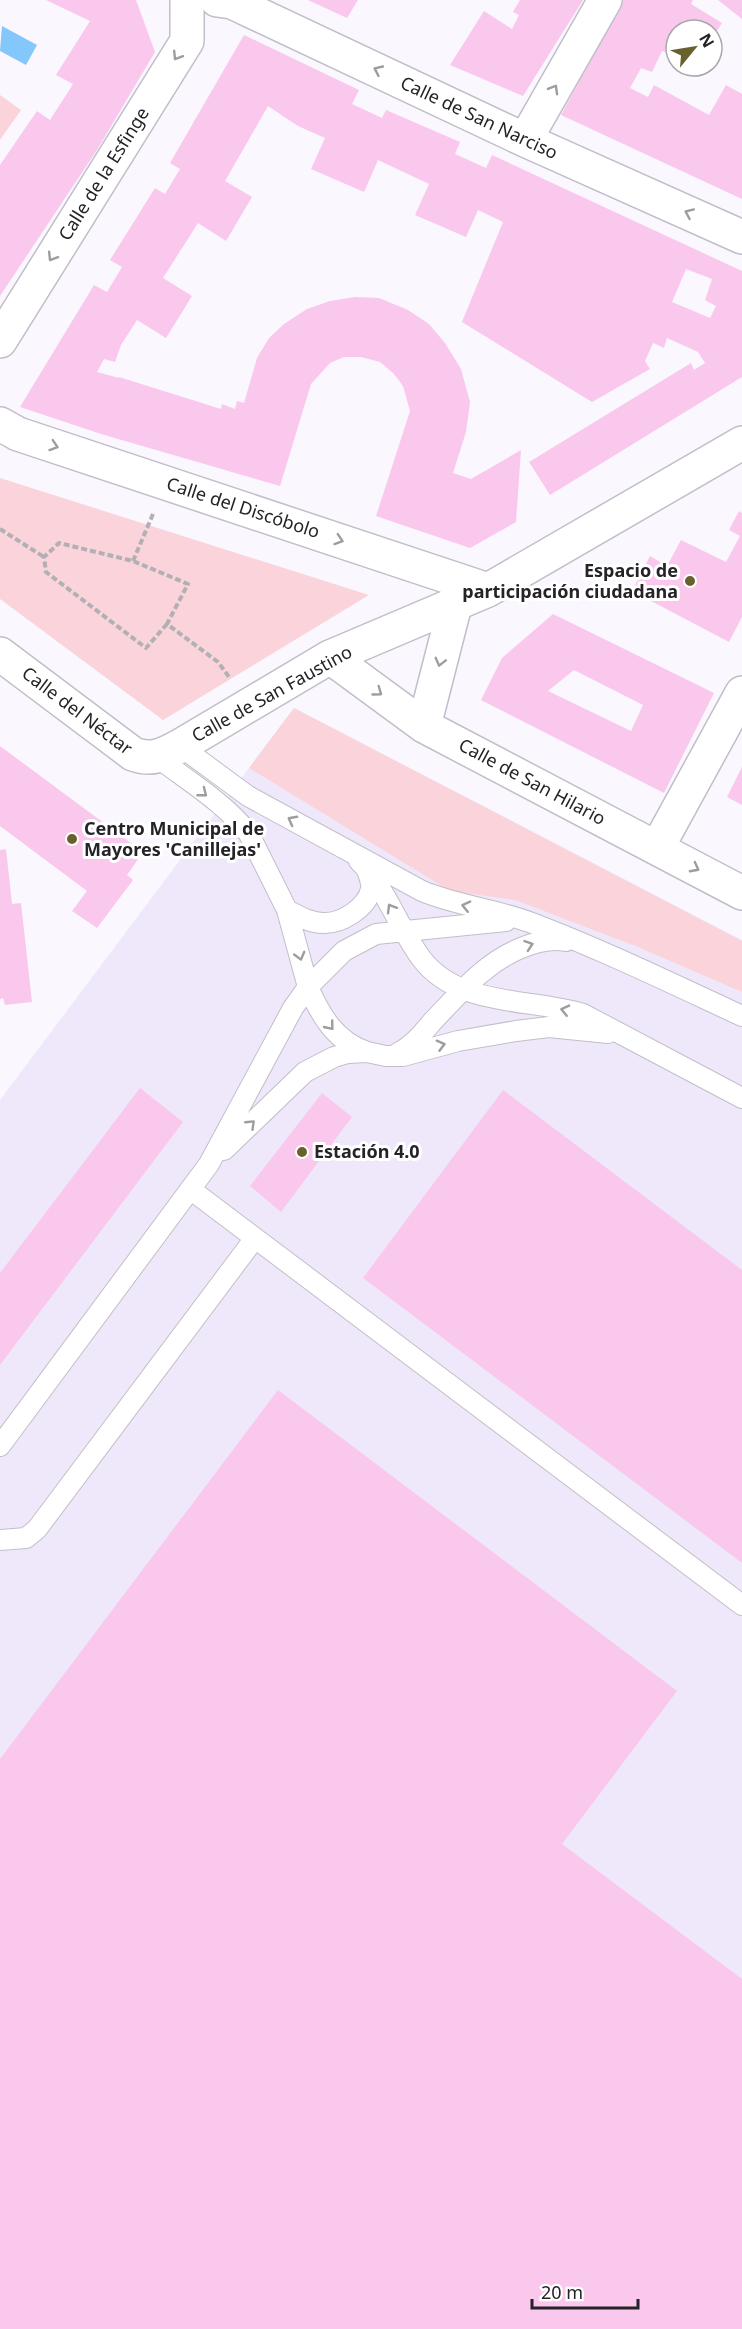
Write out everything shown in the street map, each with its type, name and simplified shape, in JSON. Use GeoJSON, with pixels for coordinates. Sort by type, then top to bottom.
{"type":"FeatureCollection","features":[{"type":"Feature","properties":{"kind":"street","name":"Calle de la Esfinge"},"geometry":{"type":"LineString","coordinates":[[0,341],[187,40],[187,0]]}},
{"type":"Feature","properties":{"kind":"street","name":"Calle de San Narciso"},"geometry":{"type":"LineString","coordinates":[[217,0],[232,2],[525,140],[742,237]]}},
{"type":"Feature","properties":{"kind":"street"},"geometry":{"type":"LineString","coordinates":[[525,140],[605,0]]}},
{"type":"Feature","properties":{"kind":"street","name":"Calle del Discóbolo"},"geometry":{"type":"LineString","coordinates":[[0,424],[18,434],[488,590]]}},
{"type":"Feature","properties":{"kind":"street","name":"Calle de San Faustino"},"geometry":{"type":"LineString","coordinates":[[169,751],[330,657],[455,606],[488,590],[742,443]]}},
{"type":"Feature","properties":{"kind":"street"},"geometry":{"type":"LineString","coordinates":[[424,726],[455,606]]}},
{"type":"Feature","properties":{"kind":"street","name":"Calle del Néctar"},"geometry":{"type":"LineString","coordinates":[[0,654],[133,754],[142,757],[169,751]]}},
{"type":"Feature","properties":{"kind":"street","name":"Calle de San Hilario"},"geometry":{"type":"LineString","coordinates":[[330,657],[424,726],[742,893]]}},
{"type":"Feature","properties":{"kind":"street"},"geometry":{"type":"LineString","coordinates":[[657,848],[742,693]]}},
{"type":"Feature","properties":{"kind":"lane"},"geometry":{"type":"LineString","coordinates":[[169,751],[422,891],[443,900],[509,915],[532,923],[655,975],[742,1016]]}},
{"type":"Feature","properties":{"kind":"lane"},"geometry":{"type":"LineString","coordinates":[[169,751],[241,824],[256,846],[287,910],[309,987],[327,1024],[346,1043],[376,1054],[398,1053],[413,1044],[464,989],[494,962],[541,941],[559,940],[581,944]]}},
{"type":"Feature","properties":{"kind":"lane"},"geometry":{"type":"LineString","coordinates":[[347,850],[367,869],[421,958],[433,971],[455,986],[519,1003],[563,1008],[583,1014],[742,1098]]}},
{"type":"Feature","properties":{"kind":"lane"},"geometry":{"type":"LineString","coordinates":[[287,910],[316,923],[326,924],[347,917],[367,899],[371,889],[367,869]]}},
{"type":"Feature","properties":{"kind":"lane"},"geometry":{"type":"LineString","coordinates":[[0,1446],[209,1164],[293,1008],[331,962],[355,943],[376,933],[496,921],[532,923]]}},
{"type":"Feature","properties":{"kind":"lane"},"geometry":{"type":"LineString","coordinates":[[209,1164],[305,1072],[334,1057],[348,1053],[403,1056],[458,1041],[516,1030],[549,1027],[618,1033]]}},
{"type":"Feature","properties":{"kind":"lane"},"geometry":{"type":"LineString","coordinates":[[190,1189],[742,1605]]}},
{"type":"Feature","properties":{"kind":"lane"},"geometry":{"type":"LineString","coordinates":[[0,1540],[26,1539],[36,1529],[255,1238]]}},
{"type":"Feature","properties":{"kind":"path"},"geometry":{"type":"LineString","coordinates":[[133,561],[166,483]]}},
{"type":"Feature","properties":{"kind":"path"},"geometry":{"type":"LineString","coordinates":[[0,529],[44,557],[46,572],[146,648],[167,624],[188,584],[133,561],[59,543],[44,557]]}},
{"type":"Feature","properties":{"kind":"path"},"geometry":{"type":"LineString","coordinates":[[167,624],[218,662],[249,704]]}},
{"type":"Feature","properties":{"kind":"shaded area"},"geometry":{"type":"Polygon","coordinates":[[[0,95],[21,110],[0,140],[0,95]]]}},
{"type":"Feature","properties":{"kind":"shaded area"},"geometry":{"type":"Polygon","coordinates":[[[0,478],[369,595],[163,720],[0,599],[0,478]]]}},
{"type":"Feature","properties":{"kind":"shaded area"},"geometry":{"type":"Polygon","coordinates":[[[294,708],[742,940],[742,2329],[0,2329],[0,1100],[294,708]]]}},
{"type":"Feature","properties":{"kind":"shaded area"},"geometry":{"type":"Polygon","coordinates":[[[294,708],[742,941],[742,992],[638,947],[515,900],[450,891],[249,768],[294,708]]]}},
{"type":"Feature","properties":{"kind":"water"},"geometry":{"type":"Polygon","coordinates":[[[2,26],[37,45],[26,65],[0,51],[2,26]]]}},
{"type":"Feature","properties":{"kind":"building"},"geometry":{"type":"Polygon","coordinates":[[[46,0],[136,0],[155,52],[97,150],[0,296],[0,165],[37,111],[50,120],[73,84],[56,75],[90,21],[46,0]]]}},
{"type":"Feature","properties":{"kind":"building"},"geometry":{"type":"Polygon","coordinates":[[[308,0],[358,0],[347,18],[308,0]]]}},
{"type":"Feature","properties":{"kind":"building"},"geometry":{"type":"Polygon","coordinates":[[[520,0],[583,0],[523,96],[450,65],[484,11],[512,29],[519,15],[513,12],[520,0]]]}},
{"type":"Feature","properties":{"kind":"building"},"geometry":{"type":"Polygon","coordinates":[[[623,0],[693,0],[691,4],[714,18],[664,18],[664,52],[662,51],[652,72],[641,68],[630,88],[648,97],[654,85],[709,115],[726,85],[742,94],[742,199],[561,115],[623,0]]]}},
{"type":"Feature","properties":{"kind":"building"},"geometry":{"type":"Polygon","coordinates":[[[718,0],[742,0],[742,19],[718,0]]]}},
{"type":"Feature","properties":{"kind":"building"},"geometry":{"type":"Polygon","coordinates":[[[244,35],[359,90],[352,104],[382,118],[386,110],[460,142],[455,154],[486,168],[492,155],[742,271],[742,377],[550,495],[529,462],[691,363],[694,370],[705,363],[698,352],[667,338],[664,348],[653,343],[645,361],[650,369],[592,402],[462,322],[503,222],[478,210],[466,237],[415,215],[429,184],[378,160],[364,192],[311,169],[325,138],[298,126],[268,106],[225,181],[252,197],[226,241],[198,223],[163,278],[192,296],[166,338],[137,320],[121,345],[115,362],[104,359],[97,372],[221,409],[222,404],[235,409],[237,401],[244,403],[257,358],[269,338],[284,324],[307,309],[330,301],[355,297],[379,298],[408,310],[429,324],[445,343],[461,369],[470,402],[466,432],[453,473],[471,479],[521,450],[516,522],[470,548],[376,516],[410,411],[403,386],[394,374],[380,362],[361,357],[344,357],[330,363],[311,384],[280,486],[101,434],[20,407],[94,285],[107,292],[122,267],[110,260],[155,188],[165,194],[180,169],[170,163],[244,35]],[[686,269],[672,302],[710,318],[716,306],[705,300],[712,279],[686,269]]]}},
{"type":"Feature","properties":{"kind":"building","name":"Espacio de participación ciudadana"},"geometry":{"type":"Polygon","coordinates":[[[739,511],[742,513],[742,617],[729,642],[632,591],[650,556],[667,566],[681,540],[726,562],[740,536],[729,530],[739,511]]]}},
{"type":"Feature","properties":{"kind":"building"},"geometry":{"type":"Polygon","coordinates":[[[553,614],[714,693],[664,793],[481,700],[502,658],[553,614]],[[574,670],[548,691],[631,731],[643,705],[574,670]]]}},
{"type":"Feature","properties":{"kind":"building","name":"Centro Municipal de Mayores 'Canillejas'"},"geometry":{"type":"Polygon","coordinates":[[[0,746],[143,852],[127,875],[133,880],[97,928],[72,911],[87,891],[0,826],[0,746]]]}},
{"type":"Feature","properties":{"kind":"building"},"geometry":{"type":"Polygon","coordinates":[[[742,767],[742,805],[727,797],[742,767]]]}},
{"type":"Feature","properties":{"kind":"building"},"geometry":{"type":"Polygon","coordinates":[[[6,849],[12,904],[21,903],[32,1002],[5,1005],[3,998],[0,999],[0,850],[6,849]]]}},
{"type":"Feature","properties":{"kind":"building"},"geometry":{"type":"Polygon","coordinates":[[[140,1088],[183,1122],[0,1365],[0,1273],[140,1088]]]}},
{"type":"Feature","properties":{"kind":"building"},"geometry":{"type":"Polygon","coordinates":[[[503,1090],[742,1270],[742,1563],[363,1278],[503,1090]]]}},
{"type":"Feature","properties":{"kind":"building","name":"Estación 4.0"},"geometry":{"type":"Polygon","coordinates":[[[322,1093],[352,1117],[281,1212],[250,1186],[322,1093]]]}},
{"type":"Feature","properties":{"kind":"building"},"geometry":{"type":"Polygon","coordinates":[[[278,1390],[677,1691],[562,1844],[742,1979],[742,2329],[0,2329],[0,1759],[278,1390]]]}},
{"type":"Feature","properties":{"kind":"place","name":"Espacio de participación ciudadana"},"geometry":{"type":"Point","coordinates":[690,581]}},
{"type":"Feature","properties":{"kind":"place","name":"Centro Municipal de Mayores 'Canillejas'"},"geometry":{"type":"Point","coordinates":[72,839]}},
{"type":"Feature","properties":{"kind":"place","name":"Estación 4.0"},"geometry":{"type":"Point","coordinates":[302,1152]}}]}
